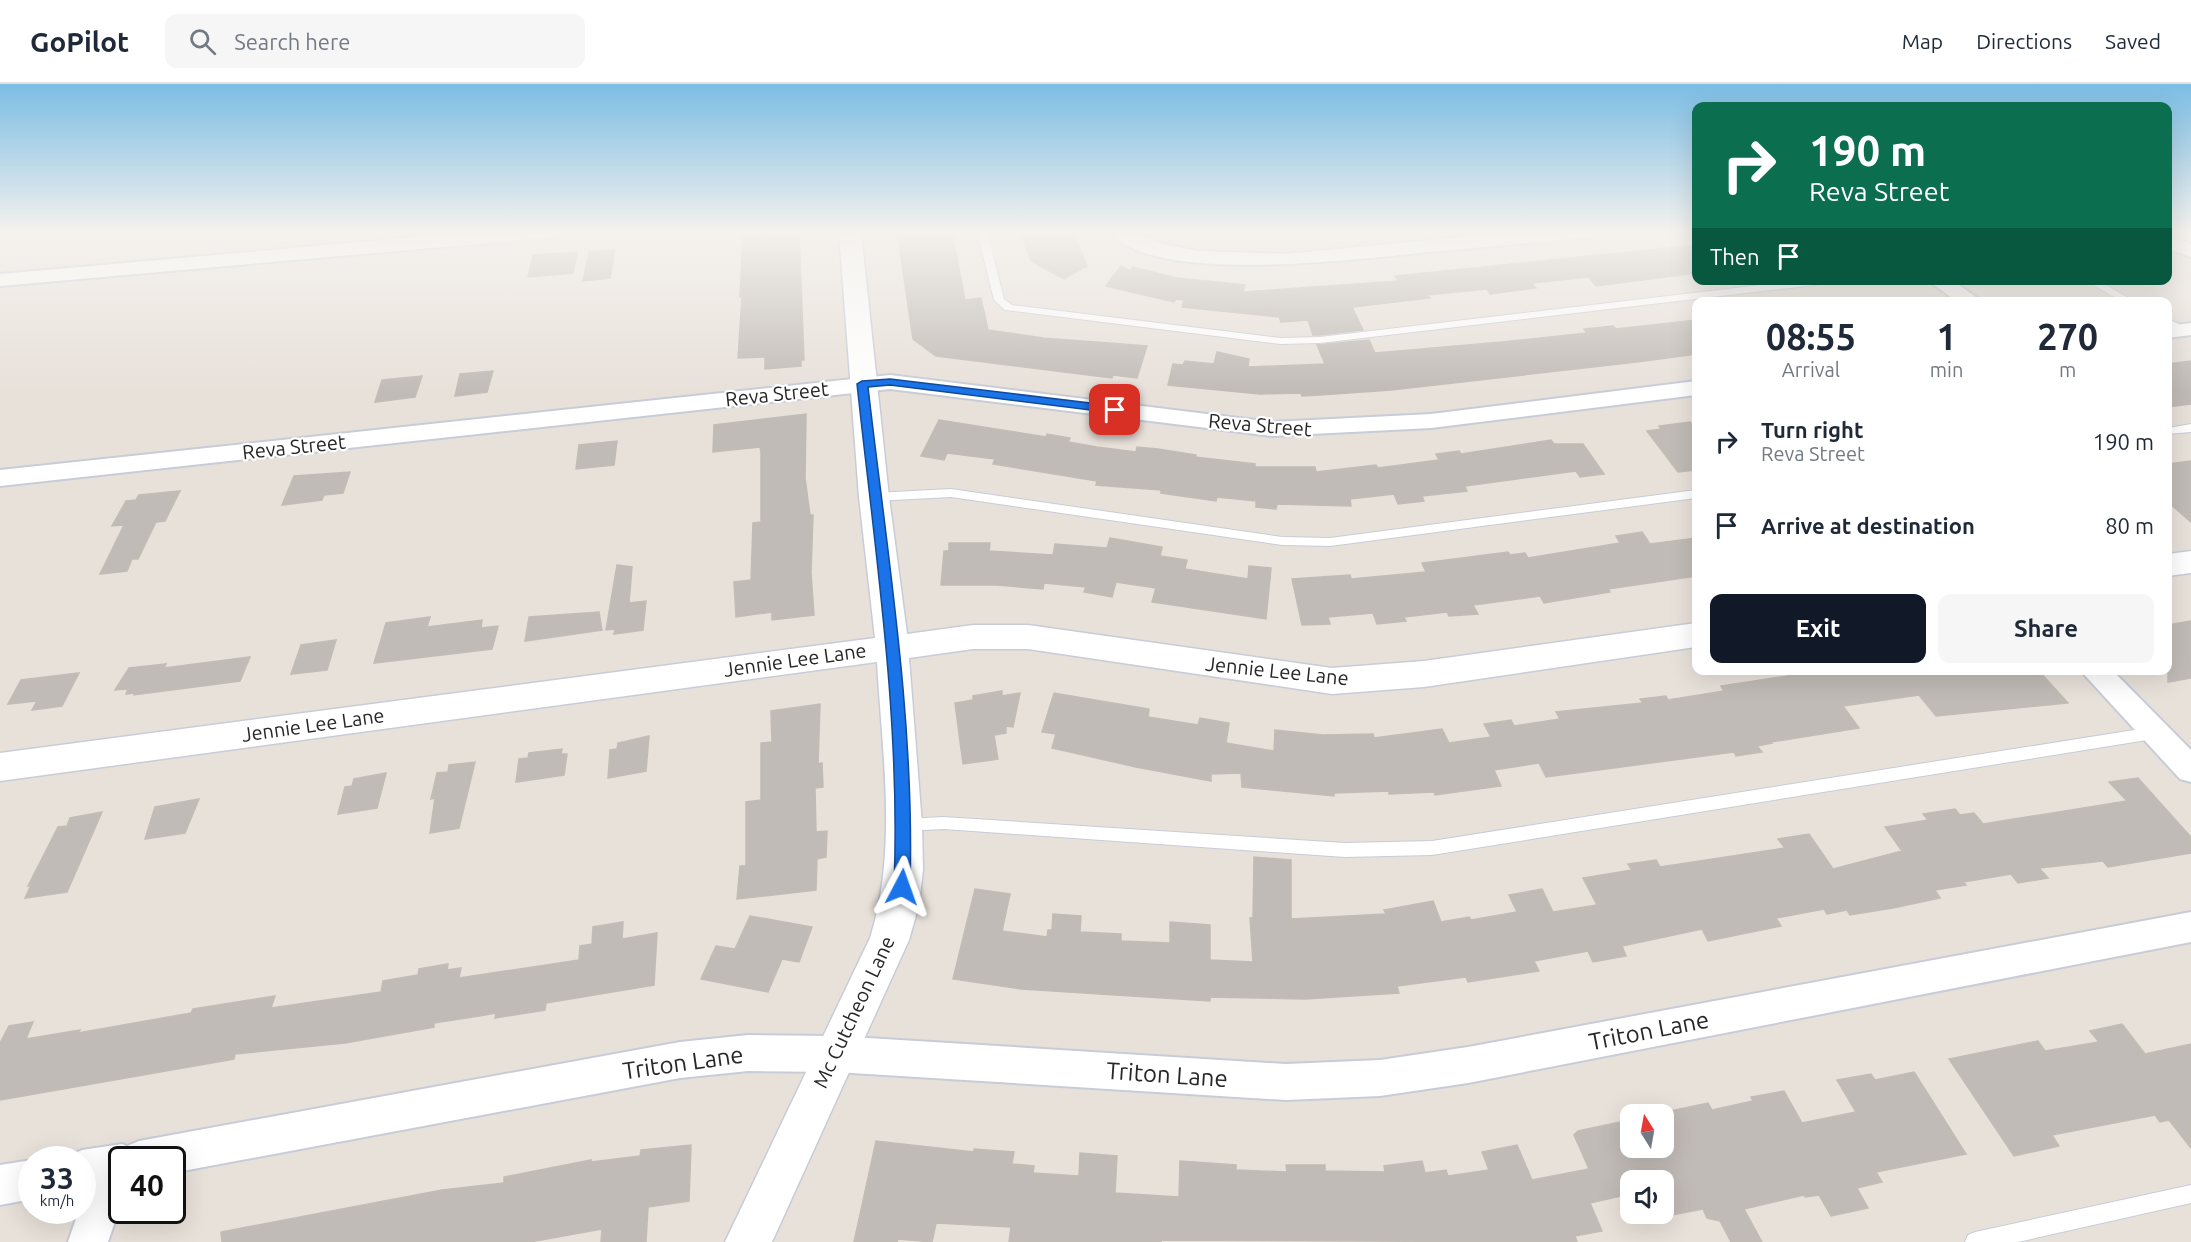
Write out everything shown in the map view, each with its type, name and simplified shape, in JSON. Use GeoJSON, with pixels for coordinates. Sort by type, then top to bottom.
{"type":"FeatureCollection","features":[{"type":"Feature","properties":{"kind":"street","name":"Mc Cutcheon Lane"},"geometry":{"type":"LineString","coordinates":[[747,1242],[889,940],[900,904],[904,870],[904,825],[892,647],[862,384],[854,285]]}},
{"type":"Feature","properties":{"kind":"street"},"geometry":{"type":"LineString","coordinates":[[1945,285],[1965,297]]}},
{"type":"Feature","properties":{"kind":"street","name":"Reva Street"},"geometry":{"type":"LineString","coordinates":[[0,478],[890,382],[1272,429],[1321,430],[1377,426],[1692,388]]}},
{"type":"Feature","properties":{"kind":"street"},"geometry":{"type":"LineString","coordinates":[[2172,565],[2191,562]]}},
{"type":"Feature","properties":{"kind":"street","name":"Jennie Lee Lane"},"geometry":{"type":"LineString","coordinates":[[0,767],[973,637],[1028,637],[1332,681],[1425,674],[1692,636]]}},
{"type":"Feature","properties":{"kind":"street"},"geometry":{"type":"LineString","coordinates":[[2099,675],[2191,770]]}},
{"type":"Feature","properties":{"kind":"street","name":"Triton Lane"},"geometry":{"type":"LineString","coordinates":[[186,1151],[680,1060],[748,1053],[835,1054],[1286,1082],[1380,1078],[1468,1065],[2191,927]]}},
{"type":"Feature","properties":{"kind":"street"},"geometry":{"type":"LineString","coordinates":[[0,1185],[18,1182]]}},
{"type":"Feature","properties":{"kind":"street"},"geometry":{"type":"LineString","coordinates":[[88,1242],[108,1182]]}},
{"type":"Feature","properties":{"kind":"lane"},"geometry":{"type":"LineString","coordinates":[[995,285],[999,300],[1009,308],[1281,341],[1320,340],[1789,285]]}},
{"type":"Feature","properties":{"kind":"lane"},"geometry":{"type":"LineString","coordinates":[[2099,285],[2121,297]]}},
{"type":"Feature","properties":{"kind":"lane"},"geometry":{"type":"LineString","coordinates":[[2172,430],[2191,428]]}},
{"type":"Feature","properties":{"kind":"lane"},"geometry":{"type":"LineString","coordinates":[[874,497],[951,493],[1282,541],[1330,542],[1692,495]]}},
{"type":"Feature","properties":{"kind":"lane"},"geometry":{"type":"LineString","coordinates":[[904,825],[944,823],[1346,850],[1432,848],[2153,733]]}},
{"type":"Feature","properties":{"kind":"lane"},"geometry":{"type":"LineString","coordinates":[[1975,1242],[2191,1194]]}},
{"type":"Feature","properties":{"kind":"building"},"geometry":{"type":"Polygon","coordinates":[[[741,285],[801,285],[804,360],[801,360],[801,366],[765,369],[765,357],[738,358],[742,297],[740,297],[741,285]]]}},
{"type":"Feature","properties":{"kind":"building"},"geometry":{"type":"Polygon","coordinates":[[[905,285],[962,285],[965,300],[981,298],[988,330],[1043,338],[1147,346],[1137,378],[1113,375],[1112,378],[936,356],[913,339],[905,285]]]}},
{"type":"Feature","properties":{"kind":"building"},"geometry":{"type":"Polygon","coordinates":[[[1245,285],[1243,292],[1342,285],[1534,285],[1536,288],[1490,294],[1487,289],[1427,295],[1430,298],[1352,307],[1363,330],[1313,335],[1308,320],[1281,322],[1279,317],[1182,307],[1184,300],[1176,299],[1174,302],[1106,286],[1245,285]]]}},
{"type":"Feature","properties":{"kind":"building"},"geometry":{"type":"Polygon","coordinates":[[[1692,320],[1692,355],[1391,390],[1302,396],[1301,393],[1260,394],[1168,385],[1173,364],[1183,365],[1185,361],[1214,364],[1217,352],[1249,359],[1248,367],[1325,364],[1317,345],[1369,340],[1375,353],[1587,333],[1584,329],[1613,326],[1616,329],[1692,320]]]}},
{"type":"Feature","properties":{"kind":"building"},"geometry":{"type":"Polygon","coordinates":[[[2191,361],[2191,404],[2172,406],[2172,363],[2191,361]]]}},
{"type":"Feature","properties":{"kind":"building"},"geometry":{"type":"Polygon","coordinates":[[[493,371],[487,392],[455,396],[460,374],[493,371]]]}},
{"type":"Feature","properties":{"kind":"building"},"geometry":{"type":"Polygon","coordinates":[[[422,376],[415,397],[375,402],[382,380],[422,376]]]}},
{"type":"Feature","properties":{"kind":"building"},"geometry":{"type":"Polygon","coordinates":[[[806,414],[805,478],[810,515],[813,515],[811,573],[814,615],[772,620],[772,612],[736,617],[734,582],[751,580],[753,523],[761,522],[761,452],[760,447],[713,452],[714,425],[806,414]]]}},
{"type":"Feature","properties":{"kind":"building"},"geometry":{"type":"Polygon","coordinates":[[[939,420],[1046,437],[1047,434],[1070,438],[1068,442],[1097,447],[1136,452],[1137,447],[1158,449],[1196,455],[1195,457],[1255,464],[1255,467],[1315,467],[1316,472],[1376,465],[1378,468],[1439,460],[1436,454],[1459,451],[1461,454],[1551,440],[1554,444],[1583,444],[1604,474],[1580,477],[1576,471],[1465,486],[1467,491],[1422,496],[1424,501],[1398,504],[1394,494],[1350,499],[1351,506],[1277,504],[1276,509],[1256,507],[1256,501],[1217,497],[1216,501],[1161,493],[1161,490],[1096,485],[1097,481],[993,464],[995,459],[947,453],[944,460],[921,456],[939,420]]]}},
{"type":"Feature","properties":{"kind":"building"},"geometry":{"type":"Polygon","coordinates":[[[1690,422],[1692,425],[1692,470],[1678,472],[1647,431],[1661,429],[1659,426],[1690,422]]]}},
{"type":"Feature","properties":{"kind":"building"},"geometry":{"type":"Polygon","coordinates":[[[617,441],[614,465],[576,469],[579,445],[617,441]]]}},
{"type":"Feature","properties":{"kind":"building"},"geometry":{"type":"Polygon","coordinates":[[[2191,461],[2191,522],[2172,505],[2172,463],[2191,461]]]}},
{"type":"Feature","properties":{"kind":"building"},"geometry":{"type":"Polygon","coordinates":[[[350,472],[343,493],[324,495],[322,500],[282,505],[294,476],[350,472]]]}},
{"type":"Feature","properties":{"kind":"building"},"geometry":{"type":"Polygon","coordinates":[[[180,491],[165,521],[156,522],[138,559],[132,559],[127,571],[100,574],[124,525],[112,526],[126,501],[136,500],[139,495],[180,491]]]}},
{"type":"Feature","properties":{"kind":"building"},"geometry":{"type":"Polygon","coordinates":[[[1642,532],[1650,544],[1692,539],[1692,577],[1608,589],[1610,592],[1544,603],[1540,596],[1473,605],[1478,614],[1449,616],[1447,612],[1404,617],[1406,621],[1377,624],[1373,613],[1328,617],[1330,624],[1302,625],[1292,579],[1350,575],[1351,579],[1426,572],[1422,563],[1508,552],[1510,555],[1525,553],[1528,558],[1620,543],[1616,536],[1642,532]]]}},
{"type":"Feature","properties":{"kind":"building"},"geometry":{"type":"Polygon","coordinates":[[[1110,538],[1162,547],[1160,556],[1187,560],[1185,569],[1248,579],[1249,566],[1271,568],[1266,619],[1152,602],[1156,588],[1116,582],[1112,597],[1084,592],[1086,587],[1044,583],[1043,589],[997,585],[941,585],[944,551],[949,551],[949,543],[990,543],[989,551],[1053,555],[1055,544],[1107,548],[1110,538]]]}},
{"type":"Feature","properties":{"kind":"building"},"geometry":{"type":"Polygon","coordinates":[[[617,565],[632,567],[629,603],[646,601],[643,630],[614,634],[615,629],[606,630],[617,565]]]}},
{"type":"Feature","properties":{"kind":"building"},"geometry":{"type":"Polygon","coordinates":[[[599,612],[602,630],[525,641],[529,617],[599,612]]]}},
{"type":"Feature","properties":{"kind":"building"},"geometry":{"type":"Polygon","coordinates":[[[430,617],[427,627],[482,620],[481,628],[498,626],[492,649],[374,663],[386,623],[430,617]]]}},
{"type":"Feature","properties":{"kind":"building"},"geometry":{"type":"Polygon","coordinates":[[[2191,621],[2191,678],[2168,682],[2168,675],[2172,675],[2172,624],[2191,621]]]}},
{"type":"Feature","properties":{"kind":"building"},"geometry":{"type":"Polygon","coordinates":[[[336,640],[327,670],[291,674],[301,645],[336,640]]]}},
{"type":"Feature","properties":{"kind":"building"},"geometry":{"type":"Polygon","coordinates":[[[250,657],[240,681],[134,695],[134,693],[126,694],[128,689],[115,690],[129,668],[166,664],[164,668],[250,657]]]}},
{"type":"Feature","properties":{"kind":"building"},"geometry":{"type":"Polygon","coordinates":[[[79,673],[62,706],[32,710],[37,701],[8,704],[21,680],[79,673]]]}},
{"type":"Feature","properties":{"kind":"building"},"geometry":{"type":"Polygon","coordinates":[[[1794,675],[2043,675],[2068,703],[1936,716],[1919,695],[1843,706],[1859,728],[1757,746],[1762,752],[1736,756],[1734,752],[1546,777],[1539,763],[1494,770],[1501,786],[1435,795],[1434,792],[1389,794],[1389,791],[1334,793],[1334,796],[1242,787],[1241,773],[1211,774],[1211,781],[1136,767],[1052,748],[1056,734],[1042,732],[1054,693],[1149,709],[1148,717],[1198,725],[1200,718],[1229,723],[1226,743],[1274,751],[1275,730],[1323,735],[1373,734],[1374,738],[1442,729],[1449,743],[1491,737],[1484,724],[1511,720],[1514,726],[1560,719],[1556,712],[1643,703],[1640,699],[1666,696],[1668,700],[1724,691],[1721,686],[1794,675]]]}},
{"type":"Feature","properties":{"kind":"building"},"geometry":{"type":"Polygon","coordinates":[[[1002,691],[1002,696],[1020,693],[1013,727],[1006,726],[1006,733],[994,735],[998,759],[963,764],[955,703],[973,700],[973,696],[1002,691]]]}},
{"type":"Feature","properties":{"kind":"building"},"geometry":{"type":"Polygon","coordinates":[[[820,704],[818,764],[822,763],[823,787],[815,788],[816,832],[827,831],[826,857],[817,859],[816,890],[737,899],[740,866],[746,866],[746,802],[761,800],[761,743],[772,742],[771,711],[820,704]]]}},
{"type":"Feature","properties":{"kind":"building"},"geometry":{"type":"Polygon","coordinates":[[[649,736],[646,771],[608,778],[610,750],[617,749],[618,743],[649,736]]]}},
{"type":"Feature","properties":{"kind":"building"},"geometry":{"type":"Polygon","coordinates":[[[562,749],[561,754],[567,754],[564,775],[516,782],[519,759],[528,758],[529,753],[562,749]]]}},
{"type":"Feature","properties":{"kind":"building"},"geometry":{"type":"Polygon","coordinates":[[[475,762],[459,828],[430,833],[435,798],[431,799],[437,773],[448,772],[449,765],[475,762]]]}},
{"type":"Feature","properties":{"kind":"building"},"geometry":{"type":"Polygon","coordinates":[[[386,773],[377,808],[338,814],[345,787],[352,786],[354,779],[386,773]]]}},
{"type":"Feature","properties":{"kind":"building"},"geometry":{"type":"Polygon","coordinates":[[[2138,778],[2191,837],[2191,853],[2108,867],[2103,861],[2039,868],[2048,878],[2018,883],[2011,874],[1963,882],[1966,885],[1935,890],[1940,898],[1893,908],[1850,915],[1847,910],[1827,914],[1824,909],[1776,918],[1781,926],[1708,941],[1702,929],[1622,946],[1626,956],[1593,962],[1588,951],[1534,961],[1539,971],[1468,982],[1466,977],[1397,986],[1399,993],[1305,999],[1210,997],[1210,1001],[1021,989],[953,979],[975,889],[1010,894],[1002,931],[1047,937],[1048,930],[1052,930],[1053,914],[1081,916],[1080,932],[1121,934],[1121,941],[1170,943],[1170,922],[1210,925],[1210,960],[1253,962],[1250,918],[1253,918],[1254,857],[1291,860],[1291,919],[1386,914],[1384,910],[1433,901],[1441,922],[1469,917],[1471,920],[1517,912],[1509,895],[1542,889],[1553,912],[1597,905],[1583,878],[1632,870],[1628,864],[1656,860],[1660,867],[1785,848],[1778,839],[1809,834],[1833,869],[1902,851],[1885,827],[1928,820],[1923,814],[1955,809],[1960,815],[1974,813],[1983,824],[2127,801],[2109,782],[2138,778]]]}},
{"type":"Feature","properties":{"kind":"building"},"geometry":{"type":"Polygon","coordinates":[[[199,799],[185,833],[145,839],[155,807],[199,799]]]}},
{"type":"Feature","properties":{"kind":"building"},"geometry":{"type":"Polygon","coordinates":[[[102,812],[67,892],[25,898],[31,885],[28,886],[58,827],[67,826],[70,818],[102,812]]]}},
{"type":"Feature","properties":{"kind":"building"},"geometry":{"type":"Polygon","coordinates":[[[750,916],[812,927],[799,962],[782,959],[768,992],[701,979],[716,946],[735,949],[750,916]]]}},
{"type":"Feature","properties":{"kind":"building"},"geometry":{"type":"Polygon","coordinates":[[[623,922],[622,939],[657,933],[654,985],[546,1003],[545,1010],[495,1018],[496,1013],[434,1023],[434,1027],[345,1043],[235,1054],[234,1059],[0,1100],[0,1043],[9,1026],[33,1022],[26,1039],[80,1030],[78,1033],[191,1013],[193,1009],[275,996],[271,1008],[381,992],[383,981],[418,975],[419,969],[448,964],[447,970],[461,968],[459,978],[579,960],[580,946],[592,944],[593,927],[623,922]]]}},
{"type":"Feature","properties":{"kind":"building"},"geometry":{"type":"Polygon","coordinates":[[[2122,1024],[2145,1054],[2191,1044],[2191,1148],[2169,1120],[2160,1122],[2155,1115],[2052,1135],[2059,1146],[2014,1156],[1949,1059],[2038,1041],[2045,1051],[2099,1042],[2090,1031],[2122,1024]]]}},
{"type":"Feature","properties":{"kind":"building"},"geometry":{"type":"Polygon","coordinates":[[[1914,1072],[1966,1154],[1876,1172],[1882,1182],[1857,1188],[1868,1208],[1831,1216],[1819,1195],[1805,1197],[1804,1195],[1744,1209],[1762,1242],[1731,1242],[1720,1221],[1707,1218],[1703,1209],[1674,1215],[1674,1170],[1620,1170],[1620,1196],[1590,1203],[1602,1231],[1575,1236],[1577,1242],[1161,1240],[1161,1242],[1009,1242],[1011,1227],[936,1223],[932,1242],[898,1239],[897,1242],[854,1242],[876,1141],[974,1152],[974,1149],[1014,1152],[1012,1164],[1034,1166],[1033,1173],[1079,1176],[1080,1153],[1117,1156],[1115,1193],[1179,1197],[1180,1161],[1236,1165],[1236,1170],[1287,1172],[1286,1165],[1325,1165],[1325,1171],[1385,1172],[1384,1166],[1422,1161],[1425,1173],[1446,1170],[1448,1176],[1489,1170],[1482,1152],[1517,1145],[1532,1180],[1589,1169],[1574,1135],[1578,1131],[1620,1122],[1620,1158],[1674,1158],[1674,1110],[1708,1103],[1712,1110],[1753,1101],[1751,1097],[1784,1091],[1802,1123],[1856,1112],[1837,1080],[1871,1074],[1875,1080],[1914,1072]]]}},
{"type":"Feature","properties":{"kind":"building"},"geometry":{"type":"Polygon","coordinates":[[[691,1145],[689,1201],[648,1207],[646,1242],[601,1242],[602,1229],[530,1242],[222,1242],[221,1232],[442,1190],[504,1183],[504,1177],[591,1160],[591,1162],[640,1156],[641,1150],[691,1145]]]}},
{"type":"Feature","properties":{"kind":"route"},"geometry":{"type":"LineString","coordinates":[[902,887],[904,825],[892,647],[862,384],[890,382],[1115,410]]}}]}
